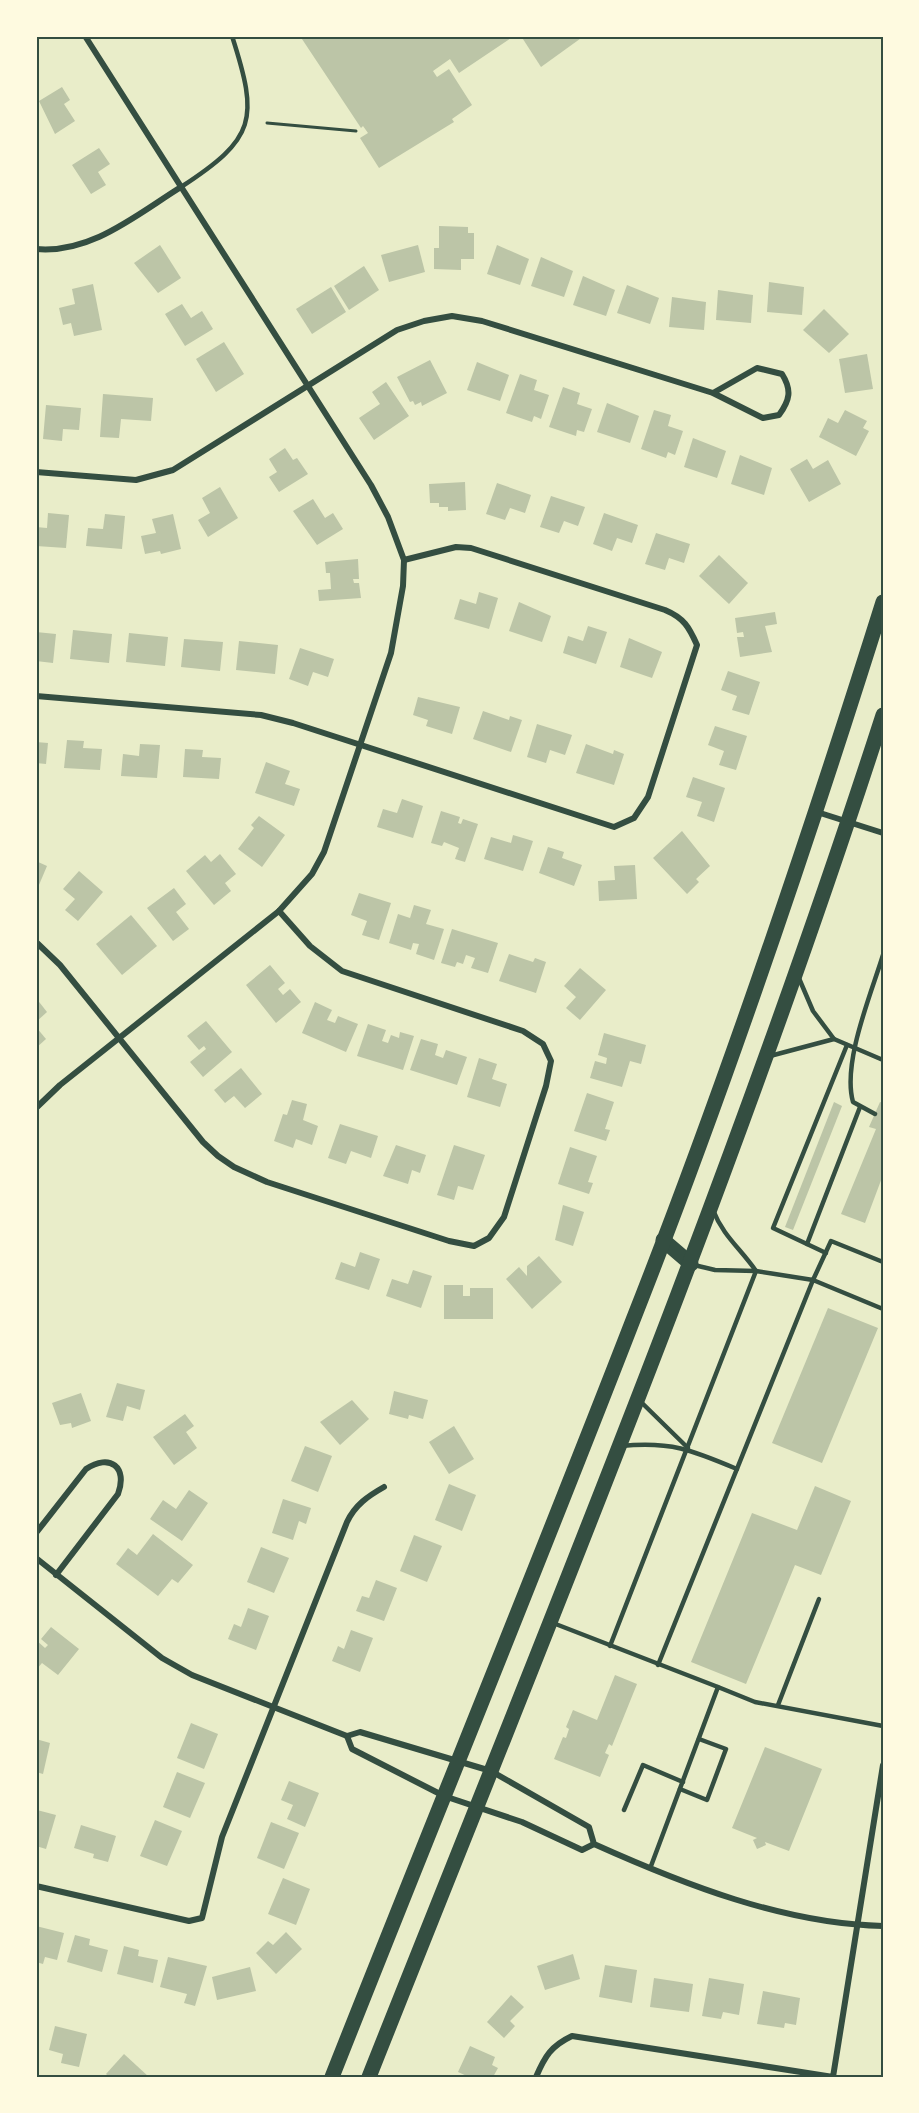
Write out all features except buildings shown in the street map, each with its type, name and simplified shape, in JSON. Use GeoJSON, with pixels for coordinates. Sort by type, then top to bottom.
{"type":"FeatureCollection","features":[{"type":"Feature","properties":{"kind":"main road"},"geometry":{"type":"LineString","coordinates":[[332,2077],[459,1761],[663,1240],[732,1056],[817,812],[883,602]]}},
{"type":"Feature","properties":{"kind":"main road"},"geometry":{"type":"LineString","coordinates":[[369,2077],[691,1264],[797,974],[883,715]]}},
{"type":"Feature","properties":{"kind":"main road"},"geometry":{"type":"LineString","coordinates":[[663,1240],[691,1264]]}},
{"type":"Feature","properties":{"kind":"street"},"geometry":{"type":"LineString","coordinates":[[36,1108],[119,1038],[279,911],[312,874],[324,852],[361,745],[399,620],[404,560],[382,504],[85,36]]}},
{"type":"Feature","properties":{"kind":"street"},"geometry":{"type":"LineString","coordinates":[[36,249],[56,251],[99,238],[181,187]]}},
{"type":"Feature","properties":{"kind":"street"},"geometry":{"type":"LineString","coordinates":[[36,472],[136,480],[164,474],[397,330],[423,321],[452,316],[495,324],[713,393],[748,413],[763,418],[780,415],[788,402],[789,387],[782,374],[757,368],[713,393]]}},
{"type":"Feature","properties":{"kind":"street"},"geometry":{"type":"LineString","coordinates":[[36,696],[261,715],[614,826],[634,818],[646,802],[698,645],[688,624],[679,616],[471,548],[456,548],[404,560]]}},
{"type":"Feature","properties":{"kind":"street"},"geometry":{"type":"LineString","coordinates":[[817,812],[883,833]]}},
{"type":"Feature","properties":{"kind":"street"},"geometry":{"type":"LineString","coordinates":[[36,942],[60,966],[203,1142],[234,1167],[267,1182],[449,1241],[474,1246],[489,1238],[498,1228],[504,1216],[546,1086],[551,1061],[543,1044],[524,1031],[342,971],[310,946],[279,911]]}},
{"type":"Feature","properties":{"kind":"street"},"geometry":{"type":"LineString","coordinates":[[36,1533],[86,1469],[96,1462],[106,1461],[121,1473],[122,1484],[118,1494],[56,1575]]}},
{"type":"Feature","properties":{"kind":"street"},"geometry":{"type":"LineString","coordinates":[[36,1886],[189,1921],[202,1918],[222,1837],[347,1522],[363,1500],[384,1487]]}},
{"type":"Feature","properties":{"kind":"street"},"geometry":{"type":"LineString","coordinates":[[37,1561],[162,1658],[192,1675],[347,1736],[360,1732],[491,1772],[589,1827],[594,1844]]}},
{"type":"Feature","properties":{"kind":"street"},"geometry":{"type":"LineString","coordinates":[[347,1736],[352,1749],[444,1796],[522,1822],[582,1850],[594,1844],[754,1904],[857,1925],[883,1926]]}},
{"type":"Feature","properties":{"kind":"street"},"geometry":{"type":"LineString","coordinates":[[536,2077],[547,2052],[555,2044],[572,2036],[833,2077],[883,1766]]}},
{"type":"Feature","properties":{"kind":"lane"},"geometry":{"type":"LineString","coordinates":[[181,187],[228,154],[244,127],[248,109],[247,91],[232,36]]}},
{"type":"Feature","properties":{"kind":"lane"},"geometry":{"type":"LineString","coordinates":[[875,1114],[853,1102],[849,1089],[856,1048],[883,955]]}},
{"type":"Feature","properties":{"kind":"lane"},"geometry":{"type":"LineString","coordinates":[[797,974],[813,1011],[834,1039],[883,1060]]}},
{"type":"Feature","properties":{"kind":"lane"},"geometry":{"type":"LineString","coordinates":[[767,1058],[834,1039]]}},
{"type":"Feature","properties":{"kind":"lane"},"geometry":{"type":"LineString","coordinates":[[826,1253],[773,1228],[847,1045]]}},
{"type":"Feature","properties":{"kind":"lane"},"geometry":{"type":"LineString","coordinates":[[807,1244],[860,1107]]}},
{"type":"Feature","properties":{"kind":"lane"},"geometry":{"type":"LineString","coordinates":[[712,1206],[722,1231],[756,1271]]}},
{"type":"Feature","properties":{"kind":"lane"},"geometry":{"type":"LineString","coordinates":[[658,1665],[813,1280],[831,1241],[883,1262]]}},
{"type":"Feature","properties":{"kind":"lane"},"geometry":{"type":"LineString","coordinates":[[691,1264],[715,1270],[756,1271],[813,1280],[883,1309]]}},
{"type":"Feature","properties":{"kind":"lane"},"geometry":{"type":"LineString","coordinates":[[610,1646],[756,1271]]}},
{"type":"Feature","properties":{"kind":"lane"},"geometry":{"type":"LineString","coordinates":[[638,1399],[688,1448]]}},
{"type":"Feature","properties":{"kind":"lane"},"geometry":{"type":"LineString","coordinates":[[619,1447],[645,1444],[688,1448],[737,1468]]}},
{"type":"Feature","properties":{"kind":"lane"},"geometry":{"type":"LineString","coordinates":[[778,1705],[819,1599]]}},
{"type":"Feature","properties":{"kind":"lane"},"geometry":{"type":"LineString","coordinates":[[550,1622],[755,1702],[883,1726]]}},
{"type":"Feature","properties":{"kind":"lane"},"geometry":{"type":"LineString","coordinates":[[651,1866],[718,1687]]}},
{"type":"Feature","properties":{"kind":"lane"},"geometry":{"type":"LineString","coordinates":[[680,1790],[707,1800],[726,1749],[699,1739]]}},
{"type":"Feature","properties":{"kind":"lane"},"geometry":{"type":"LineString","coordinates":[[624,1810],[643,1765],[683,1782]]}},
{"type":"Feature","properties":{"kind":"path"},"geometry":{"type":"LineString","coordinates":[[267,123],[356,131]]}}]}
